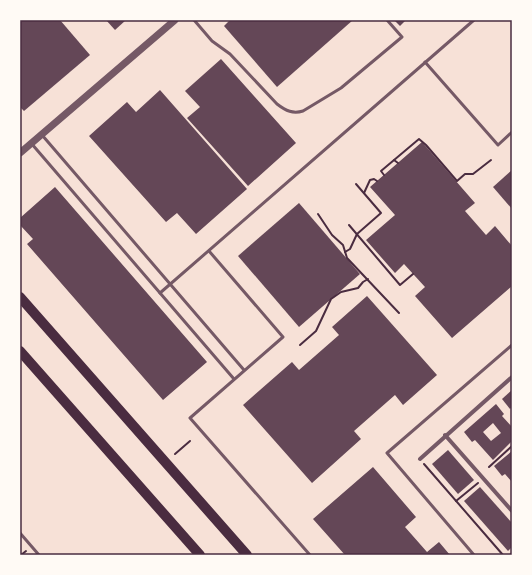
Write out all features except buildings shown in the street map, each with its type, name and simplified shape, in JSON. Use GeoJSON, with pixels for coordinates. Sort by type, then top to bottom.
{"type":"FeatureCollection","features":[{"type":"Feature","properties":{"kind":"highway"},"geometry":{"type":"LineString","coordinates":[[20,297],[248,555]]}},
{"type":"Feature","properties":{"kind":"highway"},"geometry":{"type":"LineString","coordinates":[[20,351],[197,553]]}},
{"type":"Feature","properties":{"kind":"street"},"geometry":{"type":"LineString","coordinates":[[20,153],[175,20]]}},
{"type":"Feature","properties":{"kind":"street"},"geometry":{"type":"LineString","coordinates":[[420,459],[445,435],[512,377]]}},
{"type":"Feature","properties":{"kind":"street"},"geometry":{"type":"LineString","coordinates":[[445,435],[512,511]]}},
{"type":"Feature","properties":{"kind":"lane"},"geometry":{"type":"LineString","coordinates":[[194,20],[212,42],[230,54],[277,104],[285,110],[297,113],[303,111],[341,88],[402,37],[387,20]]}},
{"type":"Feature","properties":{"kind":"lane"},"geometry":{"type":"LineString","coordinates":[[160,293],[474,20]]}},
{"type":"Feature","properties":{"kind":"lane"},"geometry":{"type":"LineString","coordinates":[[425,62],[498,145],[512,132]]}},
{"type":"Feature","properties":{"kind":"lane"},"geometry":{"type":"LineString","coordinates":[[41,134],[244,370]]}},
{"type":"Feature","properties":{"kind":"lane"},"geometry":{"type":"LineString","coordinates":[[30,143],[234,379]]}},
{"type":"Feature","properties":{"kind":"lane"},"geometry":{"type":"LineString","coordinates":[[209,251],[283,337],[190,418],[310,555]]}},
{"type":"Feature","properties":{"kind":"lane"},"geometry":{"type":"LineString","coordinates":[[474,555],[387,453],[512,345]]}},
{"type":"Feature","properties":{"kind":"lane"},"geometry":{"type":"LineString","coordinates":[[20,533],[39,555]]}},
{"type":"Feature","properties":{"kind":"path"},"geometry":{"type":"LineString","coordinates":[[384,175],[381,171],[419,139],[457,181],[465,174],[473,174],[492,160]]}},
{"type":"Feature","properties":{"kind":"path"},"geometry":{"type":"LineString","coordinates":[[394,160],[398,163]]}},
{"type":"Feature","properties":{"kind":"path"},"geometry":{"type":"LineString","coordinates":[[364,193],[370,180],[374,179],[377,181]]}},
{"type":"Feature","properties":{"kind":"path"},"geometry":{"type":"LineString","coordinates":[[345,252],[350,249],[357,234],[381,213],[356,184]]}},
{"type":"Feature","properties":{"kind":"path"},"geometry":{"type":"LineString","coordinates":[[318,214],[332,235],[343,245],[347,258],[369,279],[399,313]]}},
{"type":"Feature","properties":{"kind":"path"},"geometry":{"type":"LineString","coordinates":[[349,225],[400,285],[413,274]]}},
{"type":"Feature","properties":{"kind":"path"},"geometry":{"type":"LineString","coordinates":[[300,345],[316,331],[331,299],[340,292],[358,288],[363,282],[369,279]]}},
{"type":"Feature","properties":{"kind":"path"},"geometry":{"type":"LineString","coordinates":[[175,454],[190,441]]}},
{"type":"Feature","properties":{"kind":"path"},"geometry":{"type":"LineString","coordinates":[[489,466],[512,446]]}},
{"type":"Feature","properties":{"kind":"path"},"geometry":{"type":"LineString","coordinates":[[420,459],[503,555]]}},
{"type":"Feature","properties":{"kind":"path"},"geometry":{"type":"LineString","coordinates":[[456,502],[483,478]]}},
{"type":"Feature","properties":{"kind":"path"},"geometry":{"type":"LineString","coordinates":[[21,555],[26,551]]}}]}
